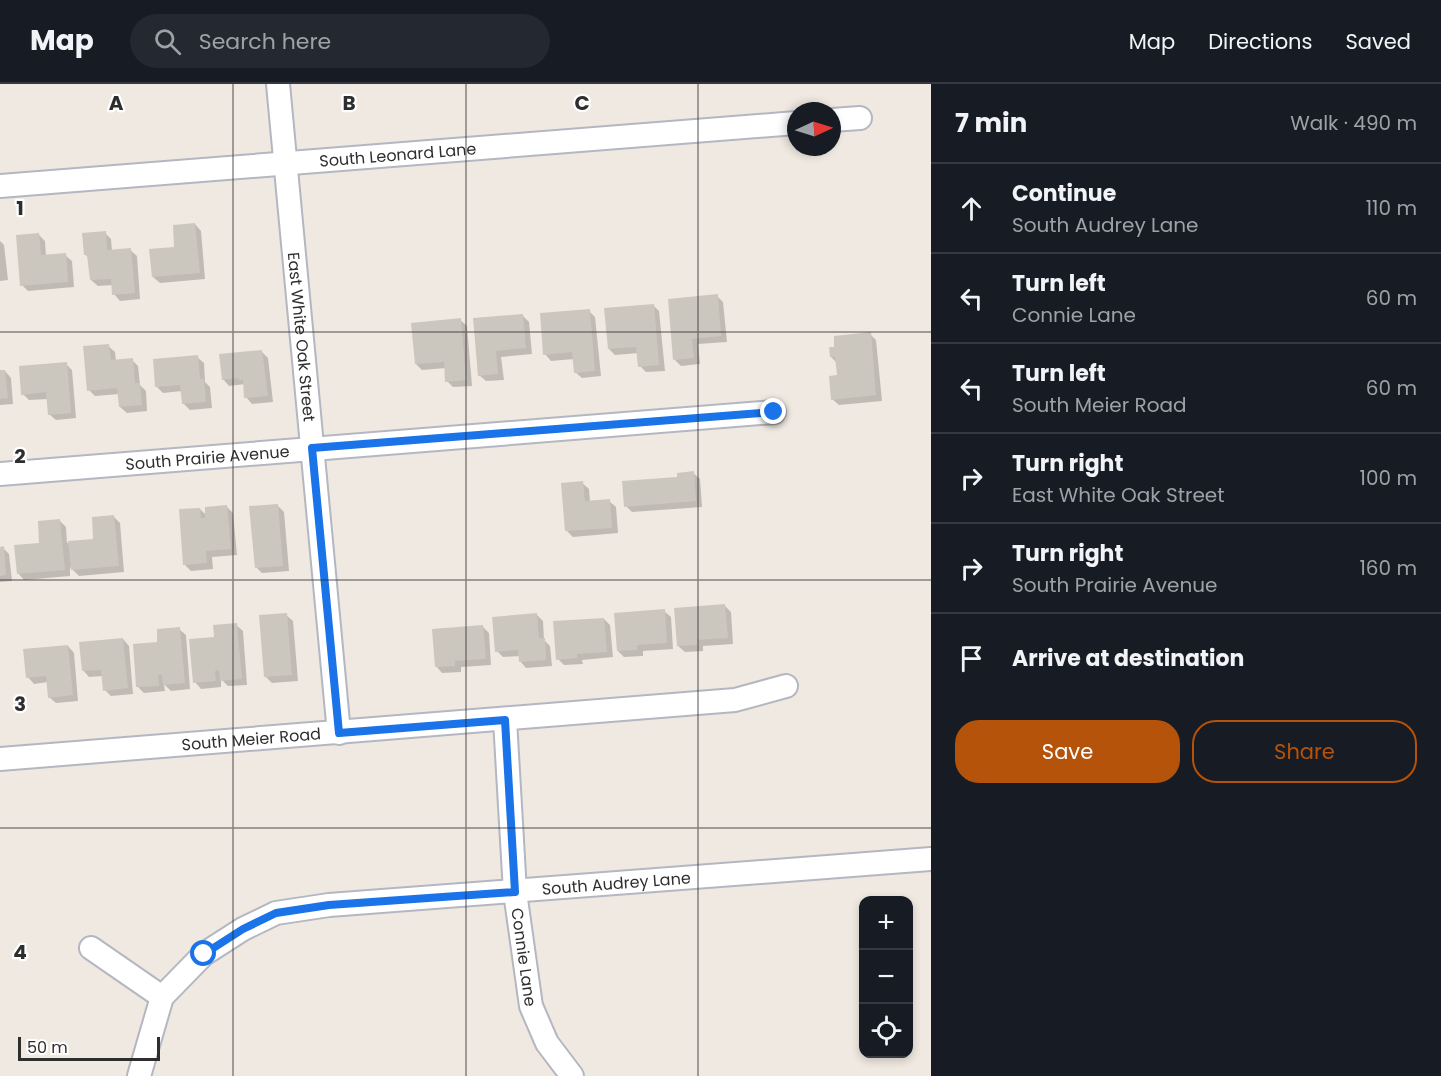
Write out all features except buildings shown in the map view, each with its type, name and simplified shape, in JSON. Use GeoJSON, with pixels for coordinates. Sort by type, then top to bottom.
{"type":"FeatureCollection","features":[{"type":"Feature","properties":{"kind":"street","name":"East White Oak Street"},"geometry":{"type":"LineString","coordinates":[[278,84],[339,733]]}},
{"type":"Feature","properties":{"kind":"street"},"geometry":{"type":"LineString","coordinates":[[841,119],[860,118]]}},
{"type":"Feature","properties":{"kind":"street","name":"South Leonard Lane"},"geometry":{"type":"LineString","coordinates":[[0,186],[787,124]]}},
{"type":"Feature","properties":{"kind":"street","name":"South Prairie Avenue"},"geometry":{"type":"LineString","coordinates":[[0,474],[774,412]]}},
{"type":"Feature","properties":{"kind":"street","name":"South Meier Road"},"geometry":{"type":"LineString","coordinates":[[0,759],[735,700],[786,686]]}},
{"type":"Feature","properties":{"kind":"street","name":"Connie Lane"},"geometry":{"type":"LineString","coordinates":[[505,720],[515,892],[531,1006],[547,1043],[572,1076]]}},
{"type":"Feature","properties":{"kind":"street","name":"South Audrey Lane"},"geometry":{"type":"LineString","coordinates":[[139,1076],[162,997],[204,954],[243,929],[276,913],[329,905],[931,859]]}},
{"type":"Feature","properties":{"kind":"street"},"geometry":{"type":"LineString","coordinates":[[91,948],[162,997]]}},
{"type":"Feature","properties":{"kind":"route"},"geometry":{"type":"LineString","coordinates":[[204,954],[243,929],[276,913],[329,905],[515,892],[505,720],[339,733],[312,448],[774,412]]}}]}
